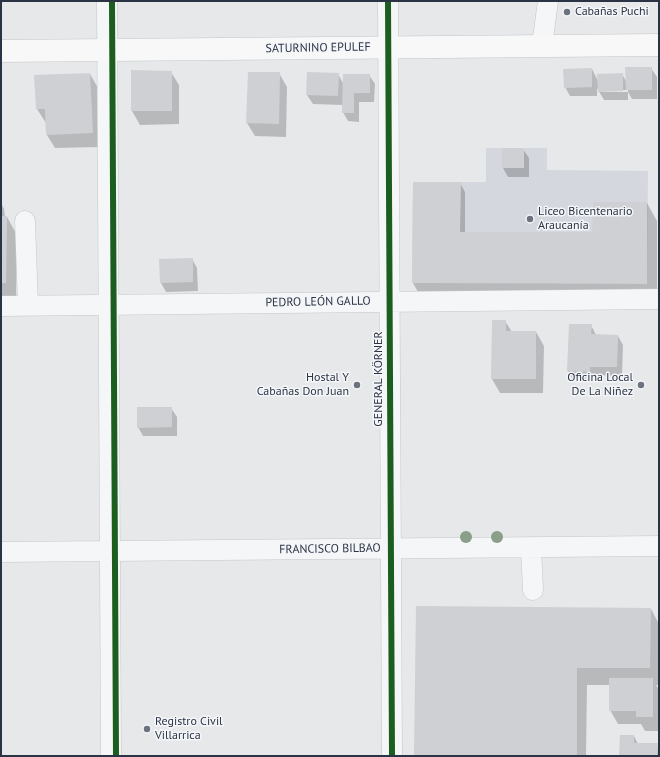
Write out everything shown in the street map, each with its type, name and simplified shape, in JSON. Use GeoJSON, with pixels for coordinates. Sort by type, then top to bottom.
{"type":"FeatureCollection","features":[{"type":"Feature","properties":{"kind":"main road","name":"SATURNINO EPULEF"},"geometry":{"type":"LineString","coordinates":[[1,51],[659,44]]}},
{"type":"Feature","properties":{"kind":"street"},"geometry":{"type":"LineString","coordinates":[[107,1],[111,756]]}},
{"type":"Feature","properties":{"kind":"street","name":"GENERAL KÖRNER"},"geometry":{"type":"LineString","coordinates":[[388,1],[392,756]]}},
{"type":"Feature","properties":{"kind":"street"},"geometry":{"type":"LineString","coordinates":[[542,46],[548,1]]}},
{"type":"Feature","properties":{"kind":"street"},"geometry":{"type":"LineString","coordinates":[[25,221],[28,305]]}},
{"type":"Feature","properties":{"kind":"street","name":"PEDRO LEÓN GALLO"},"geometry":{"type":"LineString","coordinates":[[1,306],[659,299]]}},
{"type":"Feature","properties":{"kind":"street","name":"FRANCISCO BILBAO"},"geometry":{"type":"LineString","coordinates":[[1,552],[659,546]]}},
{"type":"Feature","properties":{"kind":"street"},"geometry":{"type":"LineString","coordinates":[[531,547],[533,590]]}},
{"type":"Feature","properties":{"kind":"shaded area","name":"Liceo Bicentenario Araucanía"},"geometry":{"type":"Polygon","coordinates":[[[486,148],[547,148],[547,170],[648,171],[647,284],[412,283],[413,182],[486,182],[486,148]]]}},
{"type":"Feature","properties":{"kind":"building"},"geometry":{"type":"Polygon","coordinates":[[[625,67],[652,67],[652,90],[626,90],[625,67]]]}},
{"type":"Feature","properties":{"kind":"building"},"geometry":{"type":"Polygon","coordinates":[[[592,68],[592,87],[564,88],[563,69],[592,68]]]}},
{"type":"Feature","properties":{"kind":"building"},"geometry":{"type":"Polygon","coordinates":[[[131,70],[172,71],[172,111],[131,111],[131,70]]]}},
{"type":"Feature","properties":{"kind":"building"},"geometry":{"type":"Polygon","coordinates":[[[248,72],[280,72],[279,124],[246,123],[248,72]]]}},
{"type":"Feature","properties":{"kind":"building"},"geometry":{"type":"Polygon","coordinates":[[[307,72],[339,73],[338,96],[306,95],[307,72]]]}},
{"type":"Feature","properties":{"kind":"building"},"geometry":{"type":"Polygon","coordinates":[[[90,73],[93,133],[46,135],[45,109],[36,109],[34,75],[90,73]]]}},
{"type":"Feature","properties":{"kind":"building"},"geometry":{"type":"Polygon","coordinates":[[[623,73],[623,91],[598,92],[597,74],[623,73]]]}},
{"type":"Feature","properties":{"kind":"building"},"geometry":{"type":"Polygon","coordinates":[[[343,74],[370,74],[370,93],[354,93],[354,113],[342,113],[343,74]]]}},
{"type":"Feature","properties":{"kind":"building"},"geometry":{"type":"Polygon","coordinates":[[[502,148],[524,148],[524,168],[502,168],[502,148]]]}},
{"type":"Feature","properties":{"kind":"building"},"geometry":{"type":"Polygon","coordinates":[[[413,182],[461,182],[460,232],[592,232],[593,202],[647,202],[647,284],[412,283],[413,182]]]}},
{"type":"Feature","properties":{"kind":"building"},"geometry":{"type":"Polygon","coordinates":[[[1,216],[7,216],[6,283],[1,283],[1,216]]]}},
{"type":"Feature","properties":{"kind":"building"},"geometry":{"type":"Polygon","coordinates":[[[193,258],[193,282],[160,283],[159,259],[193,258]]]}},
{"type":"Feature","properties":{"kind":"building"},"geometry":{"type":"Polygon","coordinates":[[[492,320],[506,320],[506,331],[536,331],[536,379],[491,379],[492,320]]]}},
{"type":"Feature","properties":{"kind":"building"},"geometry":{"type":"Polygon","coordinates":[[[569,324],[592,324],[591,334],[618,335],[617,367],[590,367],[590,372],[567,371],[569,324]]]}},
{"type":"Feature","properties":{"kind":"building"},"geometry":{"type":"Polygon","coordinates":[[[137,407],[172,407],[172,427],[137,428],[137,407]]]}},
{"type":"Feature","properties":{"kind":"building"},"geometry":{"type":"Polygon","coordinates":[[[416,606],[651,608],[650,668],[577,668],[577,756],[414,756],[416,606]]]}},
{"type":"Feature","properties":{"kind":"building"},"geometry":{"type":"Polygon","coordinates":[[[609,678],[653,678],[653,717],[636,717],[636,711],[609,711],[609,678]]]}},
{"type":"Feature","properties":{"kind":"building"},"geometry":{"type":"Polygon","coordinates":[[[620,735],[634,735],[634,743],[658,743],[657,756],[619,756],[620,735]]]}},
{"type":"Feature","properties":{"kind":"cycle path"},"geometry":{"type":"LineString","coordinates":[[112,1],[116,756]]}},
{"type":"Feature","properties":{"kind":"cycle path"},"geometry":{"type":"LineString","coordinates":[[388,1],[392,756]]}},
{"type":"Feature","properties":{"kind":"place","name":"Cabañas Puchi"},"geometry":{"type":"Point","coordinates":[567,12]}},
{"type":"Feature","properties":{"kind":"place","name":"Liceo Bicentenario Araucanía"},"geometry":{"type":"Point","coordinates":[530,219]}},
{"type":"Feature","properties":{"kind":"place","name":"Hostal Y Cabañas Don Juan"},"geometry":{"type":"Point","coordinates":[357,385]}},
{"type":"Feature","properties":{"kind":"place","name":"Oficina Local De La Niñez"},"geometry":{"type":"Point","coordinates":[641,385]}},
{"type":"Feature","properties":{"kind":"place","name":"Registro Civil Villarrica"},"geometry":{"type":"Point","coordinates":[147,729]}}]}
